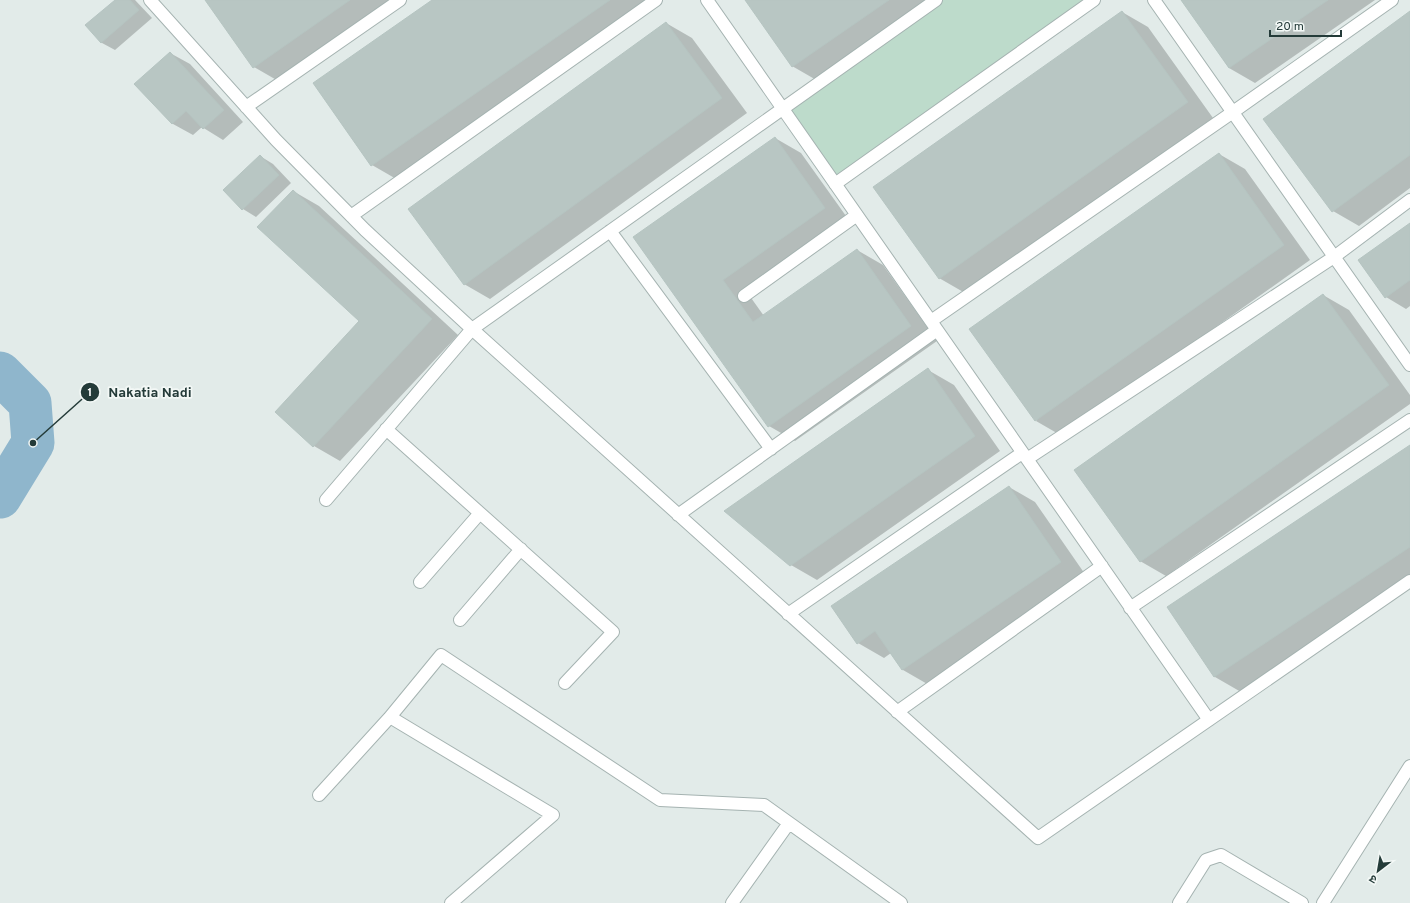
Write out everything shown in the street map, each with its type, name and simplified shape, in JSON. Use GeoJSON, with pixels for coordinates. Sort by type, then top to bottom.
{"type":"FeatureCollection","features":[{"type":"Feature","properties":{"kind":"street"},"geometry":{"type":"LineString","coordinates":[[150,0],[276,140],[351,216],[472,329],[1038,838],[1410,581]]}},
{"type":"Feature","properties":{"kind":"street"},"geometry":{"type":"LineString","coordinates":[[246,107],[400,0]]}},
{"type":"Feature","properties":{"kind":"street"},"geometry":{"type":"LineString","coordinates":[[351,216],[656,0]]}},
{"type":"Feature","properties":{"kind":"street"},"geometry":{"type":"LineString","coordinates":[[706,0],[1209,720]]}},
{"type":"Feature","properties":{"kind":"street"},"geometry":{"type":"LineString","coordinates":[[326,500],[472,329],[936,0]]}},
{"type":"Feature","properties":{"kind":"street"},"geometry":{"type":"LineString","coordinates":[[835,184],[1094,0]]}},
{"type":"Feature","properties":{"kind":"street"},"geometry":{"type":"LineString","coordinates":[[1154,0],[1410,365]]}},
{"type":"Feature","properties":{"kind":"street"},"geometry":{"type":"LineString","coordinates":[[678,515],[771,449],[934,326],[1232,112],[1392,0]]}},
{"type":"Feature","properties":{"kind":"street"},"geometry":{"type":"LineString","coordinates":[[788,614],[1025,456],[1334,256],[1410,200]]}},
{"type":"Feature","properties":{"kind":"street"},"geometry":{"type":"LineString","coordinates":[[744,296],[857,215]]}},
{"type":"Feature","properties":{"kind":"street"},"geometry":{"type":"LineString","coordinates":[[610,231],[771,449]]}},
{"type":"Feature","properties":{"kind":"street"},"geometry":{"type":"LineString","coordinates":[[1130,608],[1410,420]]}},
{"type":"Feature","properties":{"kind":"street"},"geometry":{"type":"LineString","coordinates":[[386,429],[613,632],[565,683]]}},
{"type":"Feature","properties":{"kind":"street"},"geometry":{"type":"LineString","coordinates":[[420,582],[480,513]]}},
{"type":"Feature","properties":{"kind":"street"},"geometry":{"type":"LineString","coordinates":[[460,620],[521,549]]}},
{"type":"Feature","properties":{"kind":"street"},"geometry":{"type":"LineString","coordinates":[[897,712],[1102,566]]}},
{"type":"Feature","properties":{"kind":"street"},"geometry":{"type":"LineString","coordinates":[[318,795],[390,717],[441,655],[660,800],[764,805],[901,903]]}},
{"type":"Feature","properties":{"kind":"street"},"geometry":{"type":"LineString","coordinates":[[390,717],[553,815],[451,903]]}},
{"type":"Feature","properties":{"kind":"street"},"geometry":{"type":"LineString","coordinates":[[1323,903],[1410,766]]}},
{"type":"Feature","properties":{"kind":"street"},"geometry":{"type":"LineString","coordinates":[[732,903],[789,823]]}},
{"type":"Feature","properties":{"kind":"street"},"geometry":{"type":"LineString","coordinates":[[1179,903],[1206,860],[1221,855],[1302,903]]}},
{"type":"Feature","properties":{"kind":"green space"},"geometry":{"type":"Polygon","coordinates":[[[936,0],[1094,0],[835,184],[782,108],[936,0]]]}},
{"type":"Feature","properties":{"kind":"building"},"geometry":{"type":"Polygon","coordinates":[[[115,0],[130,0],[139,10],[101,43],[85,25],[115,0]]]}},
{"type":"Feature","properties":{"kind":"building"},"geometry":{"type":"Polygon","coordinates":[[[205,0],[350,0],[253,68],[205,0]]]}},
{"type":"Feature","properties":{"kind":"building"},"geometry":{"type":"Polygon","coordinates":[[[432,0],[610,0],[371,166],[313,83],[432,0]]]}},
{"type":"Feature","properties":{"kind":"building"},"geometry":{"type":"Polygon","coordinates":[[[745,0],[889,0],[792,67],[745,0]]]}},
{"type":"Feature","properties":{"kind":"building"},"geometry":{"type":"Polygon","coordinates":[[[1181,0],[1328,0],[1229,68],[1181,0]]]}},
{"type":"Feature","properties":{"kind":"building"},"geometry":{"type":"Polygon","coordinates":[[[1122,11],[1188,102],[939,279],[873,187],[1122,11]]]}},
{"type":"Feature","properties":{"kind":"building"},"geometry":{"type":"Polygon","coordinates":[[[1410,11],[1410,155],[1332,212],[1263,119],[1410,11]]]}},
{"type":"Feature","properties":{"kind":"building"},"geometry":{"type":"Polygon","coordinates":[[[666,22],[722,98],[464,285],[408,209],[666,22]]]}},
{"type":"Feature","properties":{"kind":"building"},"geometry":{"type":"Polygon","coordinates":[[[170,52],[224,110],[203,129],[186,111],[172,124],[134,84],[170,52]]]}},
{"type":"Feature","properties":{"kind":"building"},"geometry":{"type":"Polygon","coordinates":[[[775,137],[825,208],[723,280],[753,322],[857,249],[911,326],[768,427],[633,237],[775,137]]]}},
{"type":"Feature","properties":{"kind":"building"},"geometry":{"type":"Polygon","coordinates":[[[1219,153],[1284,245],[1035,421],[969,329],[1219,153]]]}},
{"type":"Feature","properties":{"kind":"building"},"geometry":{"type":"Polygon","coordinates":[[[260,155],[279,175],[242,210],[223,190],[260,155]]]}},
{"type":"Feature","properties":{"kind":"building"},"geometry":{"type":"Polygon","coordinates":[[[293,190],[432,319],[313,447],[275,412],[359,321],[257,227],[293,190]]]}},
{"type":"Feature","properties":{"kind":"building"},"geometry":{"type":"Polygon","coordinates":[[[1410,223],[1410,280],[1385,298],[1358,260],[1410,223]]]}},
{"type":"Feature","properties":{"kind":"building"},"geometry":{"type":"Polygon","coordinates":[[[1323,294],[1389,385],[1140,562],[1074,470],[1323,294]]]}},
{"type":"Feature","properties":{"kind":"building"},"geometry":{"type":"Polygon","coordinates":[[[928,368],[975,436],[790,566],[724,511],[928,368]]]}},
{"type":"Feature","properties":{"kind":"building"},"geometry":{"type":"Polygon","coordinates":[[[1410,445],[1410,547],[1214,677],[1167,607],[1410,445]]]}},
{"type":"Feature","properties":{"kind":"building"},"geometry":{"type":"Polygon","coordinates":[[[1009,486],[1061,562],[902,670],[875,631],[857,644],[831,606],[1009,486]]]}},
{"type":"Feature","properties":{"kind":"waterway"},"geometry":{"type":"LineString","coordinates":[[0,373],[30,403],[33,443],[0,497]]}},
{"type":"Feature","properties":{"kind":"place","name":"Nakatia Nadi"},"geometry":{"type":"Point","coordinates":[33,443]}}]}
